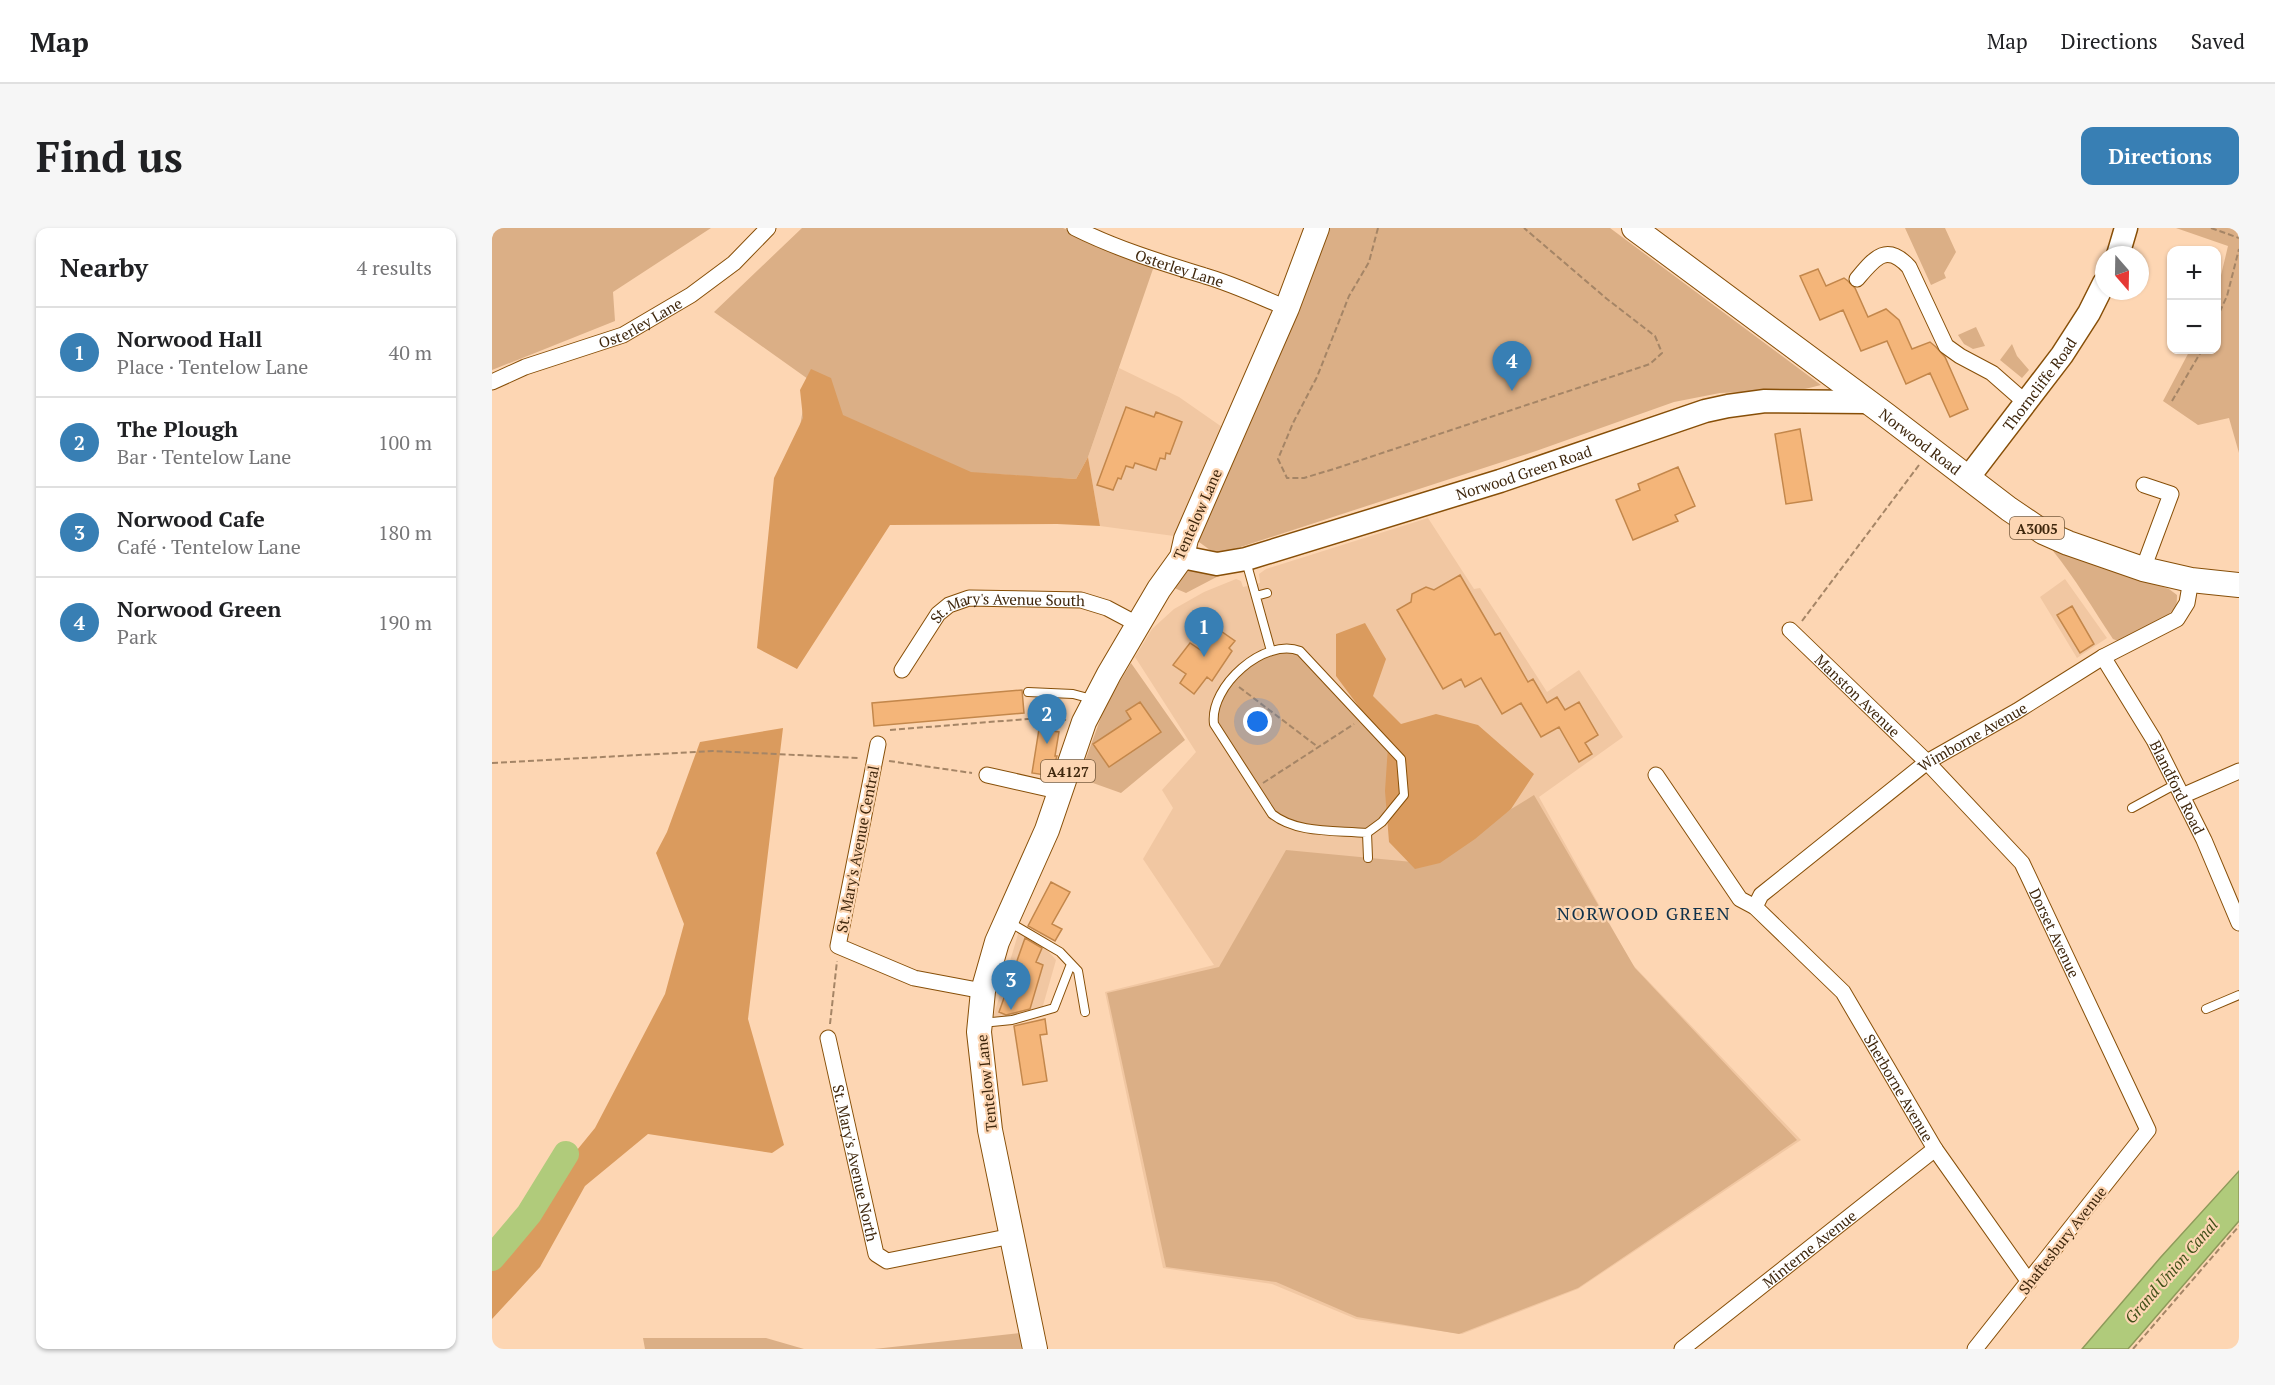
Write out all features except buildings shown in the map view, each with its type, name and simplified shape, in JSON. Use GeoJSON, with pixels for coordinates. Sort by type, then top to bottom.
{"type":"FeatureCollection","features":[{"type":"Feature","properties":{"kind":"main road","name":"Tentelow Lane"},"geometry":{"type":"LineString","coordinates":[[1035,1349],[984,1092],[980,1023],[983,991],[1006,920],[1032,867],[1062,792],[1084,722],[1164,580],[1182,557],[1186,539],[1287,308],[1317,228]]}},
{"type":"Feature","properties":{"kind":"main road","name":"Norwood Road"},"geometry":{"type":"LineString","coordinates":[[1634,228],[2043,532],[2144,569],[2191,580],[2239,585]]}},
{"type":"Feature","properties":{"kind":"street","name":"Osterley Lane"},"geometry":{"type":"LineString","coordinates":[[492,382],[525,367],[623,335],[692,295],[734,263],[768,228]]}},
{"type":"Feature","properties":{"kind":"street","name":"Osterley Lane"},"geometry":{"type":"LineString","coordinates":[[1075,228],[1105,243],[1160,263],[1207,276],[1287,308]]}},
{"type":"Feature","properties":{"kind":"street"},"geometry":{"type":"LineString","coordinates":[[2121,246],[2126,228]]}},
{"type":"Feature","properties":{"kind":"street"},"geometry":{"type":"LineString","coordinates":[[1857,279],[1873,259],[1887,254],[1901,258],[1910,267],[1946,346],[1992,373],[2025,402]]}},
{"type":"Feature","properties":{"kind":"street","name":"Thorncliffe Road"},"geometry":{"type":"LineString","coordinates":[[1968,478],[2062,355],[2096,300]]}},
{"type":"Feature","properties":{"kind":"street","name":"Norwood Green Road"},"geometry":{"type":"LineString","coordinates":[[1182,557],[1217,564],[1246,559],[1500,481],[1705,411],[1765,401],[1867,402]]}},
{"type":"Feature","properties":{"kind":"street"},"geometry":{"type":"LineString","coordinates":[[2144,484],[2171,494],[2144,569]]}},
{"type":"Feature","properties":{"kind":"street","name":"Wimborne Avenue"},"geometry":{"type":"LineString","coordinates":[[1755,907],[1761,895],[1927,762],[2017,711],[2103,657],[2177,619],[2187,603],[2191,580]]}},
{"type":"Feature","properties":{"kind":"street","name":"St. Mary's Avenue South"},"geometry":{"type":"LineString","coordinates":[[902,670],[938,614],[949,605],[969,598],[1081,600],[1107,608],[1139,625]]}},
{"type":"Feature","properties":{"kind":"street","name":"Manston Avenue"},"geometry":{"type":"LineString","coordinates":[[1791,631],[1927,762]]}},
{"type":"Feature","properties":{"kind":"street","name":"Blandford Road"},"geometry":{"type":"LineString","coordinates":[[2103,657],[2154,740],[2204,840],[2239,923]]}},
{"type":"Feature","properties":{"kind":"street","name":"St. Mary's Avenue Central"},"geometry":{"type":"LineString","coordinates":[[878,744],[838,946],[914,978],[983,991]]}},
{"type":"Feature","properties":{"kind":"street","name":"Dorset Avenue"},"geometry":{"type":"LineString","coordinates":[[1927,762],[2022,863],[2148,1130]]}},
{"type":"Feature","properties":{"kind":"street"},"geometry":{"type":"LineString","coordinates":[[2179,790],[2239,771]]}},
{"type":"Feature","properties":{"kind":"street","name":"Sherborne Avenue"},"geometry":{"type":"LineString","coordinates":[[1656,775],[1740,899],[1755,907],[1843,992],[1935,1149],[2029,1282]]}},
{"type":"Feature","properties":{"kind":"street"},"geometry":{"type":"LineString","coordinates":[[987,776],[1062,792]]}},
{"type":"Feature","properties":{"kind":"street","name":"St. Mary's Avenue North"},"geometry":{"type":"LineString","coordinates":[[828,1038],[876,1254],[887,1262],[1012,1236]]}},
{"type":"Feature","properties":{"kind":"street","name":"Shaftesbury Avenue"},"geometry":{"type":"LineString","coordinates":[[1975,1349],[2148,1130]]}},
{"type":"Feature","properties":{"kind":"street","name":"Minterne Avenue"},"geometry":{"type":"LineString","coordinates":[[1682,1349],[1935,1149]]}},
{"type":"Feature","properties":{"kind":"lane"},"geometry":{"type":"LineString","coordinates":[[1246,559],[1271,651]]}},
{"type":"Feature","properties":{"kind":"lane"},"geometry":{"type":"LineString","coordinates":[[1256,596],[1267,593]]}},
{"type":"Feature","properties":{"kind":"lane"},"geometry":{"type":"LineString","coordinates":[[1292,647],[1300,651],[1401,759],[1404,795],[1382,822],[1367,833],[1297,827],[1282,822],[1272,814],[1215,724],[1213,712],[1217,698],[1230,680],[1239,670],[1271,651],[1292,647]]}},
{"type":"Feature","properties":{"kind":"lane"},"geometry":{"type":"LineString","coordinates":[[1028,692],[1073,694],[1095,699]]}},
{"type":"Feature","properties":{"kind":"lane"},"geometry":{"type":"LineString","coordinates":[[2132,808],[2179,790]]}},
{"type":"Feature","properties":{"kind":"lane"},"geometry":{"type":"LineString","coordinates":[[1367,833],[1368,858]]}},
{"type":"Feature","properties":{"kind":"lane"},"geometry":{"type":"LineString","coordinates":[[1006,920],[1060,952],[1078,971],[1085,1012]]}},
{"type":"Feature","properties":{"kind":"lane"},"geometry":{"type":"LineString","coordinates":[[980,1023],[1012,1020],[1054,1008],[1071,964]]}},
{"type":"Feature","properties":{"kind":"lane"},"geometry":{"type":"LineString","coordinates":[[2206,1009],[2239,995]]}},
{"type":"Feature","properties":{"kind":"path"},"geometry":{"type":"LineString","coordinates":[[1378,228],[1369,262],[1349,296],[1317,377],[1293,423],[1278,459],[1287,478],[1304,478],[1360,461],[1650,364],[1662,353],[1655,336],[1607,299],[1524,228]]}},
{"type":"Feature","properties":{"kind":"path"},"geometry":{"type":"LineString","coordinates":[[2211,228],[2239,238]]}},
{"type":"Feature","properties":{"kind":"path"},"geometry":{"type":"LineString","coordinates":[[2221,311],[2227,297],[2239,249]]}},
{"type":"Feature","properties":{"kind":"path"},"geometry":{"type":"LineString","coordinates":[[2172,401],[2200,354]]}},
{"type":"Feature","properties":{"kind":"path"},"geometry":{"type":"LineString","coordinates":[[1791,631],[1923,460]]}},
{"type":"Feature","properties":{"kind":"path"},"geometry":{"type":"LineString","coordinates":[[1230,680],[1318,747]]}},
{"type":"Feature","properties":{"kind":"path"},"geometry":{"type":"LineString","coordinates":[[890,730],[1052,717],[1084,722]]}},
{"type":"Feature","properties":{"kind":"path"},"geometry":{"type":"LineString","coordinates":[[1255,788],[1362,719]]}},
{"type":"Feature","properties":{"kind":"path"},"geometry":{"type":"LineString","coordinates":[[492,763],[713,751],[875,759],[987,776]]}},
{"type":"Feature","properties":{"kind":"path"},"geometry":{"type":"LineString","coordinates":[[828,1038],[838,946]]}},
{"type":"Feature","properties":{"kind":"path"},"geometry":{"type":"LineString","coordinates":[[2133,1349],[2239,1227]]}},
{"type":"Feature","properties":{"kind":"shaded area"},"geometry":{"type":"Polygon","coordinates":[[[492,228],[711,228],[613,292],[615,321],[492,370],[492,228]]]}},
{"type":"Feature","properties":{"kind":"shaded area"},"geometry":{"type":"Polygon","coordinates":[[[802,228],[1063,228],[1154,266],[1088,457],[1076,479],[794,462],[808,379],[714,312],[802,228]]]}},
{"type":"Feature","properties":{"kind":"shaded area"},"geometry":{"type":"Polygon","coordinates":[[[1327,228],[1610,228],[1821,385],[1805,389],[1720,393],[1674,402],[1536,451],[1222,553],[1210,550],[1199,542],[1198,532],[1327,228]]]}},
{"type":"Feature","properties":{"kind":"shaded area"},"geometry":{"type":"Polygon","coordinates":[[[1905,228],[1945,228],[1956,252],[1944,273],[1946,278],[1931,285],[1905,228]]]}},
{"type":"Feature","properties":{"kind":"shaded area"},"geometry":{"type":"Polygon","coordinates":[[[2176,228],[2239,228],[2239,453],[2229,418],[2198,425],[2163,401],[2188,354],[2221,354],[2221,275],[2228,246],[2176,228]]]}},
{"type":"Feature","properties":{"kind":"shaded area"},"geometry":{"type":"Polygon","coordinates":[[[1976,327],[1985,346],[1973,349],[1964,344],[1958,335],[1976,327]]]}},
{"type":"Feature","properties":{"kind":"shaded area"},"geometry":{"type":"Polygon","coordinates":[[[2012,344],[2017,356],[2029,370],[2022,378],[2000,360],[2012,344]]]}},
{"type":"Feature","properties":{"kind":"shaded area"},"geometry":{"type":"Polygon","coordinates":[[[1119,368],[1179,397],[1222,427],[1174,536],[1100,526],[1088,457],[1119,368]]]}},
{"type":"Feature","properties":{"kind":"shaded area"},"geometry":{"type":"Polygon","coordinates":[[[811,369],[831,378],[843,415],[971,472],[1076,479],[1088,457],[1100,526],[890,525],[797,669],[757,648],[774,478],[803,418],[800,390],[811,369]]]}},
{"type":"Feature","properties":{"kind":"shaded area"},"geometry":{"type":"Polygon","coordinates":[[[1428,518],[1474,589],[1480,588],[1547,692],[1579,670],[1623,737],[1539,797],[1632,964],[1801,1140],[1578,1289],[1462,1334],[1356,1319],[1272,1284],[1163,1268],[1105,992],[1214,965],[1143,859],[1173,808],[1162,790],[1196,752],[1135,657],[1152,629],[1174,609],[1204,592],[1236,579],[1241,581],[1243,587],[1260,583],[1259,574],[1266,569],[1428,518]]]}},
{"type":"Feature","properties":{"kind":"shaded area"},"geometry":{"type":"Polygon","coordinates":[[[2055,548],[2083,560],[2169,589],[2177,595],[2176,604],[2167,616],[2150,626],[2118,641],[2113,639],[2053,551],[2055,548]]]}},
{"type":"Feature","properties":{"kind":"shaded area"},"geometry":{"type":"Polygon","coordinates":[[[1190,570],[1230,570],[1186,593],[1172,587],[1183,573],[1190,570]]]}},
{"type":"Feature","properties":{"kind":"shaded area"},"geometry":{"type":"Polygon","coordinates":[[[2065,579],[2107,638],[2077,658],[2040,597],[2065,579]]]}},
{"type":"Feature","properties":{"kind":"shaded area"},"geometry":{"type":"Polygon","coordinates":[[[1365,623],[1386,659],[1373,696],[1401,724],[1436,714],[1478,725],[1534,774],[1511,809],[1475,839],[1440,863],[1415,869],[1389,842],[1385,791],[1388,746],[1336,676],[1336,634],[1365,623]]]}},
{"type":"Feature","properties":{"kind":"shaded area"},"geometry":{"type":"Polygon","coordinates":[[[1291,647],[1401,759],[1404,795],[1367,833],[1297,827],[1272,814],[1214,724],[1217,698],[1230,680],[1271,651],[1291,647]]]}},
{"type":"Feature","properties":{"kind":"shaded area"},"geometry":{"type":"Polygon","coordinates":[[[1131,663],[1185,740],[1121,793],[1079,778],[1105,706],[1131,663]],[[1140,702],[1126,711],[1131,719],[1093,744],[1160,732],[1140,702]]]}},
{"type":"Feature","properties":{"kind":"shaded area"},"geometry":{"type":"Polygon","coordinates":[[[783,728],[748,1019],[784,1145],[772,1153],[648,1134],[585,1186],[540,1267],[492,1319],[492,1254],[595,1128],[665,994],[684,924],[656,853],[667,832],[700,742],[783,728]]]}},
{"type":"Feature","properties":{"kind":"shaded area"},"geometry":{"type":"Polygon","coordinates":[[[1534,795],[1635,968],[1797,1140],[1578,1288],[1459,1334],[1357,1317],[1276,1282],[1166,1267],[1107,993],[1219,967],[1286,850],[1423,863],[1534,795]]]}},
{"type":"Feature","properties":{"kind":"shaded area"},"geometry":{"type":"Polygon","coordinates":[[[1019,931],[1042,944],[1056,960],[1040,1016],[993,1018],[1019,931]]]}},
{"type":"Feature","properties":{"kind":"shaded area"},"geometry":{"type":"Polygon","coordinates":[[[1020,1333],[1021,1349],[874,1349],[1020,1333]]]}},
{"type":"Feature","properties":{"kind":"shaded area"},"geometry":{"type":"Polygon","coordinates":[[[643,1338],[766,1338],[804,1349],[645,1349],[643,1338]]]}},
{"type":"Feature","properties":{"kind":"water","name":"Grand Union Canal"},"geometry":{"type":"Polygon","coordinates":[[[2239,1171],[2239,1221],[2128,1349],[2082,1349],[2160,1258],[2239,1171]]]}},
{"type":"Feature","properties":{"kind":"waterway"},"geometry":{"type":"LineString","coordinates":[[492,1258],[529,1214],[566,1154]]}},
{"type":"Feature","properties":{"kind":"place","name":"Norwood Green"},"geometry":{"type":"Point","coordinates":[1512,391]}},
{"type":"Feature","properties":{"kind":"place","name":"Norwood Hall"},"geometry":{"type":"Point","coordinates":[1204,657]}},
{"type":"Feature","properties":{"kind":"place","name":"The Plough"},"geometry":{"type":"Point","coordinates":[1047,744]}},
{"type":"Feature","properties":{"kind":"place","name":"Norwood Cafe"},"geometry":{"type":"Point","coordinates":[1011,1010]}},
{"type":"Feature","properties":{"kind":"district","name":"NORWOOD GREEN"},"geometry":{"type":"Point","coordinates":[1644,913]}}]}
